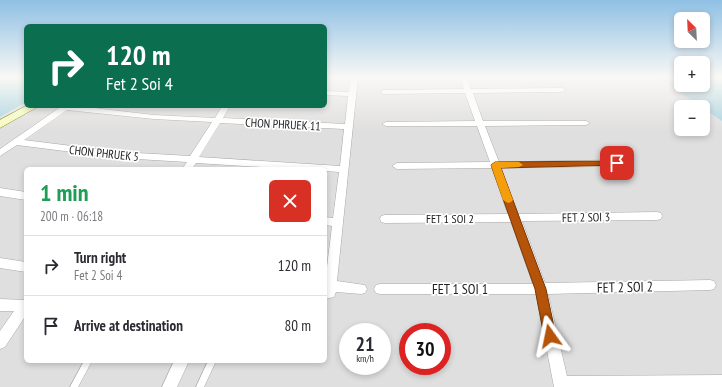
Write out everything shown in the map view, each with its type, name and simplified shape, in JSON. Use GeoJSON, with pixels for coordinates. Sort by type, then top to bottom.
{"type":"FeatureCollection","features":[{"type":"Feature","properties":{"kind":"street"},"geometry":{"type":"LineString","coordinates":[[352,95],[329,291],[361,289]]}},
{"type":"Feature","properties":{"kind":"street"},"geometry":{"type":"LineString","coordinates":[[469,95],[541,289],[560,386],[722,382]]}},
{"type":"Feature","properties":{"kind":"street"},"geometry":{"type":"LineString","coordinates":[[0,126],[31,108]]}},
{"type":"Feature","properties":{"kind":"street"},"geometry":{"type":"LineString","coordinates":[[0,153],[63,108]]}},
{"type":"Feature","properties":{"kind":"street","name":"CHON PHRUEK 11"},"geometry":{"type":"LineString","coordinates":[[82,108],[154,117],[349,127]]}},
{"type":"Feature","properties":{"kind":"street"},"geometry":{"type":"LineString","coordinates":[[188,167],[225,108]]}},
{"type":"Feature","properties":{"kind":"street"},"geometry":{"type":"LineString","coordinates":[[386,124],[586,123]]}},
{"type":"Feature","properties":{"kind":"street","name":"CHON PHRUEK 5"},"geometry":{"type":"LineString","coordinates":[[16,142],[120,156],[310,167]]}},
{"type":"Feature","properties":{"kind":"street"},"geometry":{"type":"LineString","coordinates":[[397,166],[617,163]]}},
{"type":"Feature","properties":{"kind":"street","name":"CHON PHRUEK 5"},"geometry":{"type":"LineString","coordinates":[[327,168],[344,169]]}},
{"type":"Feature","properties":{"kind":"street"},"geometry":{"type":"LineString","coordinates":[[0,192],[24,196]]}},
{"type":"Feature","properties":{"kind":"street","name":"FET 2 SOI 3"},"geometry":{"type":"LineString","coordinates":[[514,218],[657,216]]}},
{"type":"Feature","properties":{"kind":"street","name":"FET 1 SOI 2"},"geometry":{"type":"LineString","coordinates":[[385,218],[514,218]]}},
{"type":"Feature","properties":{"kind":"street"},"geometry":{"type":"LineString","coordinates":[[327,221],[338,222]]}},
{"type":"Feature","properties":{"kind":"street"},"geometry":{"type":"LineString","coordinates":[[0,263],[24,267]]}},
{"type":"Feature","properties":{"kind":"street","name":"FET 2 SOI 2"},"geometry":{"type":"LineString","coordinates":[[541,289],[710,285]]}},
{"type":"Feature","properties":{"kind":"street","name":"FET 1 SOI 1"},"geometry":{"type":"LineString","coordinates":[[380,289],[541,289]]}},
{"type":"Feature","properties":{"kind":"street"},"geometry":{"type":"LineString","coordinates":[[0,305],[24,306]]}},
{"type":"Feature","properties":{"kind":"street"},"geometry":{"type":"LineString","coordinates":[[0,342],[24,309]]}},
{"type":"Feature","properties":{"kind":"street"},"geometry":{"type":"LineString","coordinates":[[169,387],[181,363]]}},
{"type":"Feature","properties":{"kind":"lane"},"geometry":{"type":"LineString","coordinates":[[74,387],[87,363]]}},
{"type":"Feature","properties":{"kind":"lane"},"geometry":{"type":"LineString","coordinates":[[200,387],[211,363]]}},
{"type":"Feature","properties":{"kind":"shaded area"},"geometry":{"type":"Polygon","coordinates":[[[0,95],[24,95],[24,108],[327,108],[327,95],[722,95],[722,387],[0,387],[0,95]]]}},
{"type":"Feature","properties":{"kind":"water"},"geometry":{"type":"Polygon","coordinates":[[[0,95],[24,95],[24,103],[0,117],[0,95]]]}},
{"type":"Feature","properties":{"kind":"water"},"geometry":{"type":"Polygon","coordinates":[[[684,95],[722,95],[722,121],[710,113],[710,100],[691,100],[684,95]]]}},
{"type":"Feature","properties":{"kind":"slow traffic"},"geometry":{"type":"LineString","coordinates":[[508,200],[495,165],[519,165]]}},
{"type":"Feature","properties":{"kind":"route"},"geometry":{"type":"LineString","coordinates":[[550,336],[541,289],[495,165],[617,163]]}}]}
